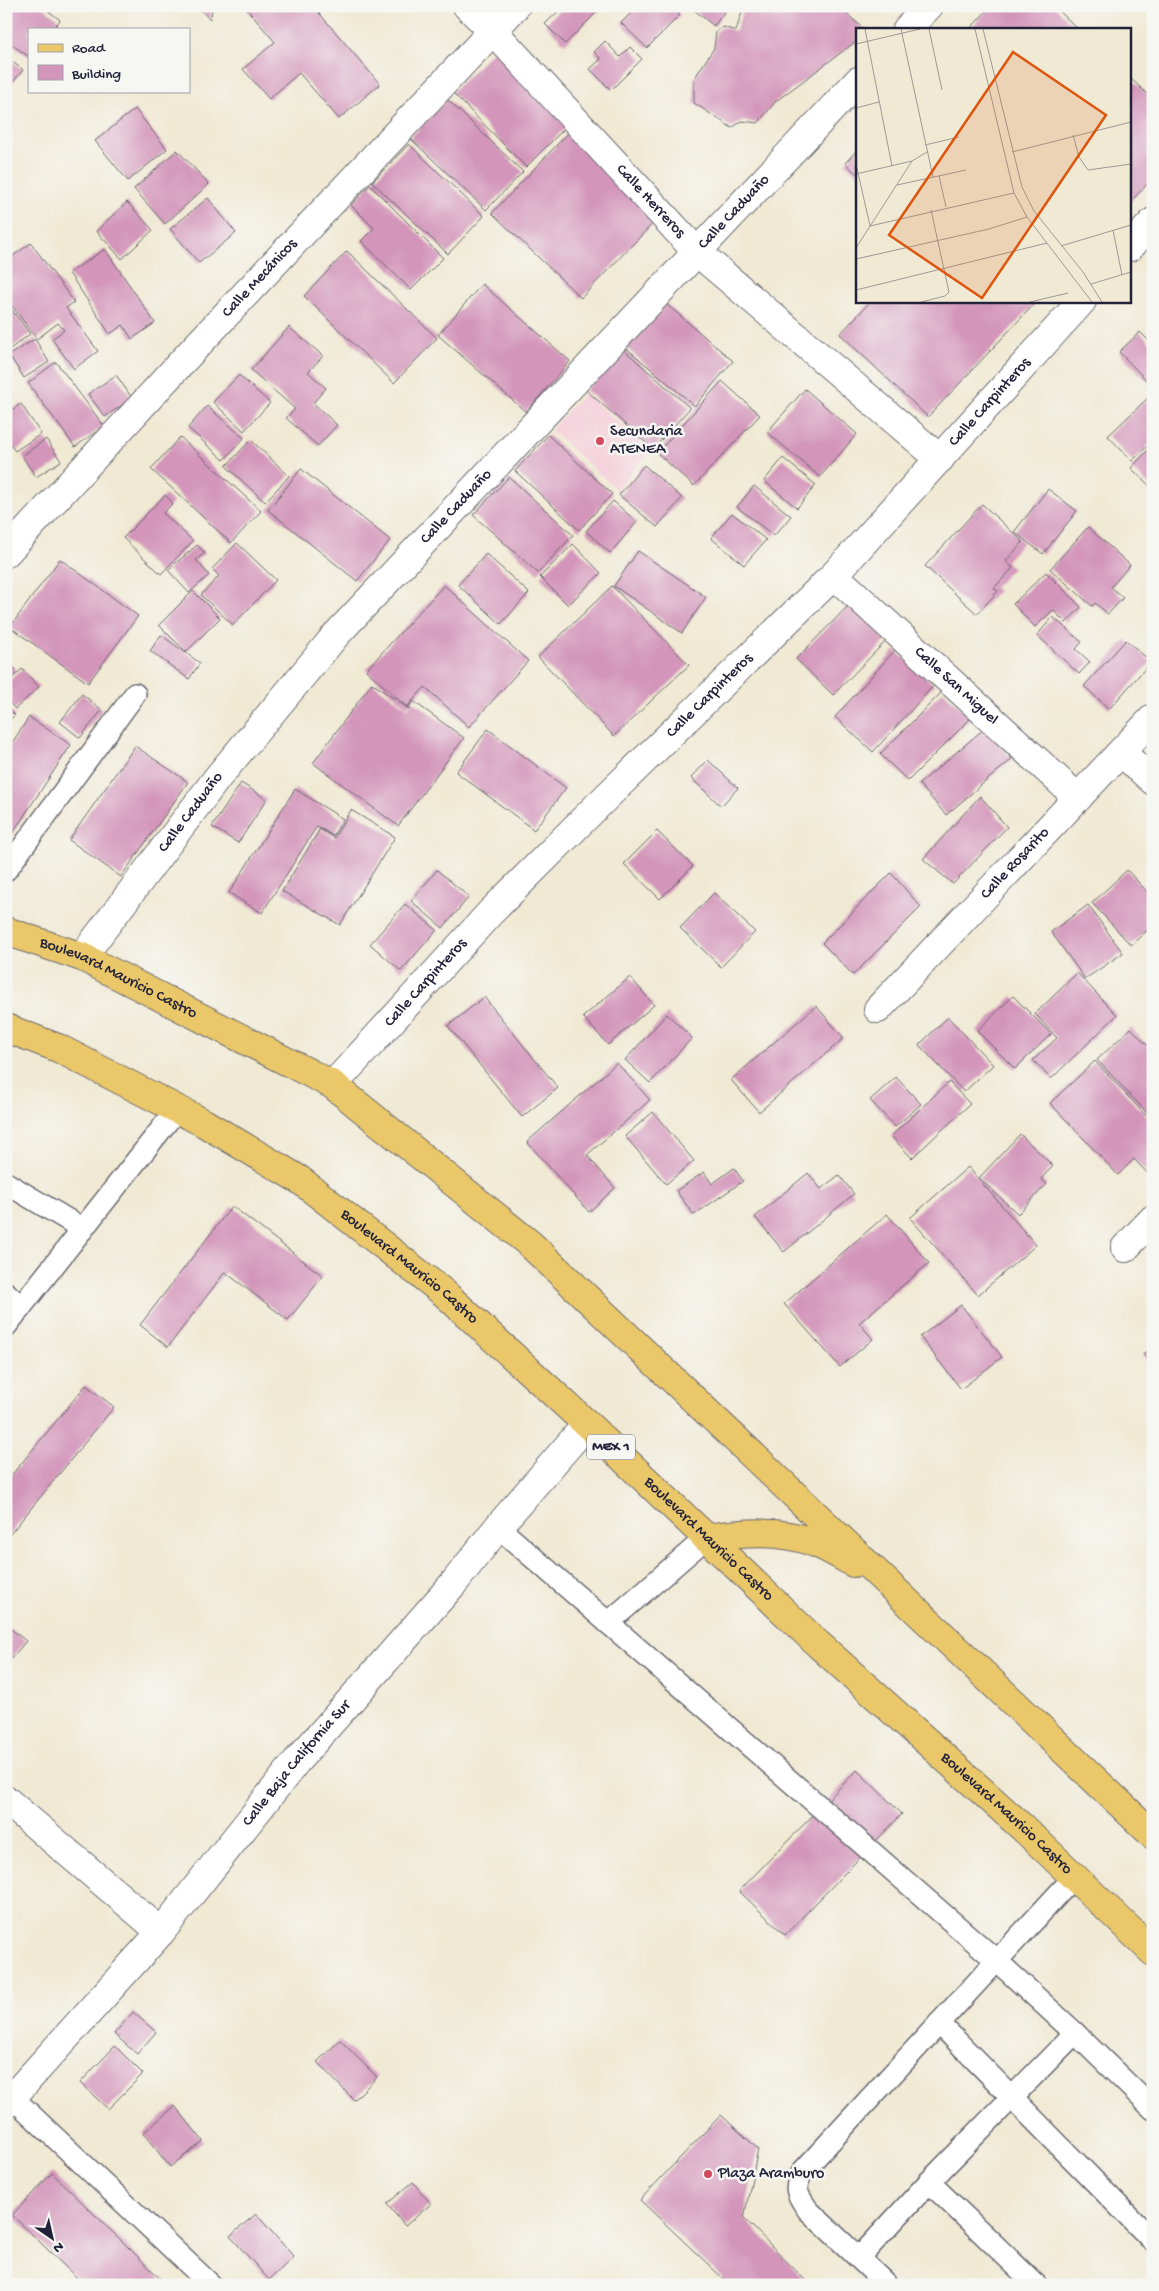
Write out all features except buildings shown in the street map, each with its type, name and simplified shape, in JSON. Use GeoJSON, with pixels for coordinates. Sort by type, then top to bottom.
{"type":"FeatureCollection","features":[{"type":"Feature","properties":{"kind":"main road","name":"Boulevard Mauricio Castro"},"geometry":{"type":"LineString","coordinates":[[6,931],[82,957],[333,1085],[530,1244],[883,1578],[1075,1764],[1153,1835]]}},
{"type":"Feature","properties":{"kind":"main road","name":"Boulevard Mauricio Castro"},"geometry":{"type":"LineString","coordinates":[[6,1028],[58,1048],[178,1108],[300,1180],[444,1292],[587,1424],[818,1644],[1022,1827],[1153,1952]]}},
{"type":"Feature","properties":{"kind":"main road"},"geometry":{"type":"LineString","coordinates":[[706,1538],[753,1534],[797,1538],[815,1543],[883,1578]]}},
{"type":"Feature","properties":{"kind":"street","name":"Calle Herreros"},"geometry":{"type":"LineString","coordinates":[[467,6],[493,31],[696,251],[940,459]]}},
{"type":"Feature","properties":{"kind":"street","name":"Calle Mecánicos"},"geometry":{"type":"LineString","coordinates":[[6,553],[191,352],[516,6]]}},
{"type":"Feature","properties":{"kind":"street"},"geometry":{"type":"LineString","coordinates":[[908,28],[929,6]]}},
{"type":"Feature","properties":{"kind":"street","name":"Calle Caduaño"},"geometry":{"type":"LineString","coordinates":[[82,957],[218,777],[336,635],[856,83]]}},
{"type":"Feature","properties":{"kind":"street"},"geometry":{"type":"LineString","coordinates":[[1132,245],[1153,222]]}},
{"type":"Feature","properties":{"kind":"street","name":"Calle Carpinteros"},"geometry":{"type":"LineString","coordinates":[[333,1085],[490,913],[834,575],[1081,302]]}},
{"type":"Feature","properties":{"kind":"street","name":"Calle San Miguel"},"geometry":{"type":"LineString","coordinates":[[834,575],[1078,798]]}},
{"type":"Feature","properties":{"kind":"street","name":"Calle Rosarito"},"geometry":{"type":"LineString","coordinates":[[878,1009],[1153,718]]}},
{"type":"Feature","properties":{"kind":"street"},"geometry":{"type":"LineString","coordinates":[[1122,752],[1153,781]]}},
{"type":"Feature","properties":{"kind":"street"},"geometry":{"type":"LineString","coordinates":[[1125,1248],[1153,1219]]}},
{"type":"Feature","properties":{"kind":"street","name":"Calle Baja California Sur"},"geometry":{"type":"LineString","coordinates":[[9,2100],[161,1932],[296,1762],[453,1584],[498,1527],[587,1424]]}},
{"type":"Feature","properties":{"kind":"street"},"geometry":{"type":"LineString","coordinates":[[6,1800],[161,1932]]}},
{"type":"Feature","properties":{"kind":"lane"},"geometry":{"type":"LineString","coordinates":[[6,870],[135,694]]}},
{"type":"Feature","properties":{"kind":"lane"},"geometry":{"type":"LineString","coordinates":[[6,1326],[14,1300],[83,1229],[178,1108]]}},
{"type":"Feature","properties":{"kind":"lane"},"geometry":{"type":"LineString","coordinates":[[6,1183],[83,1229]]}},
{"type":"Feature","properties":{"kind":"lane"},"geometry":{"type":"LineString","coordinates":[[498,1527],[997,1960],[1153,2109]]}},
{"type":"Feature","properties":{"kind":"lane"},"geometry":{"type":"LineString","coordinates":[[608,1623],[706,1538]]}},
{"type":"Feature","properties":{"kind":"lane"},"geometry":{"type":"LineString","coordinates":[[887,2285],[808,2210],[799,2197],[797,2182],[803,2171],[1074,1877]]}},
{"type":"Feature","properties":{"kind":"lane"},"geometry":{"type":"LineString","coordinates":[[939,2024],[1153,2241]]}},
{"type":"Feature","properties":{"kind":"lane"},"geometry":{"type":"LineString","coordinates":[[859,2258],[929,2182],[1075,2033]]}},
{"type":"Feature","properties":{"kind":"lane"},"geometry":{"type":"LineString","coordinates":[[9,2100],[211,2285]]}},
{"type":"Feature","properties":{"kind":"lane"},"geometry":{"type":"LineString","coordinates":[[929,2182],[1036,2285]]}},
{"type":"Feature","properties":{"kind":"shaded area","name":"Secundaria ATENEA"},"geometry":{"type":"Polygon","coordinates":[[[585,393],[650,451],[616,489],[551,430],[585,393]]]}},
{"type":"Feature","properties":{"kind":"place","name":"Secundaria ATENEA"},"geometry":{"type":"Point","coordinates":[600,441]}},
{"type":"Feature","properties":{"kind":"place","name":"Plaza Aramburo"},"geometry":{"type":"Point","coordinates":[708,2174]}}]}
